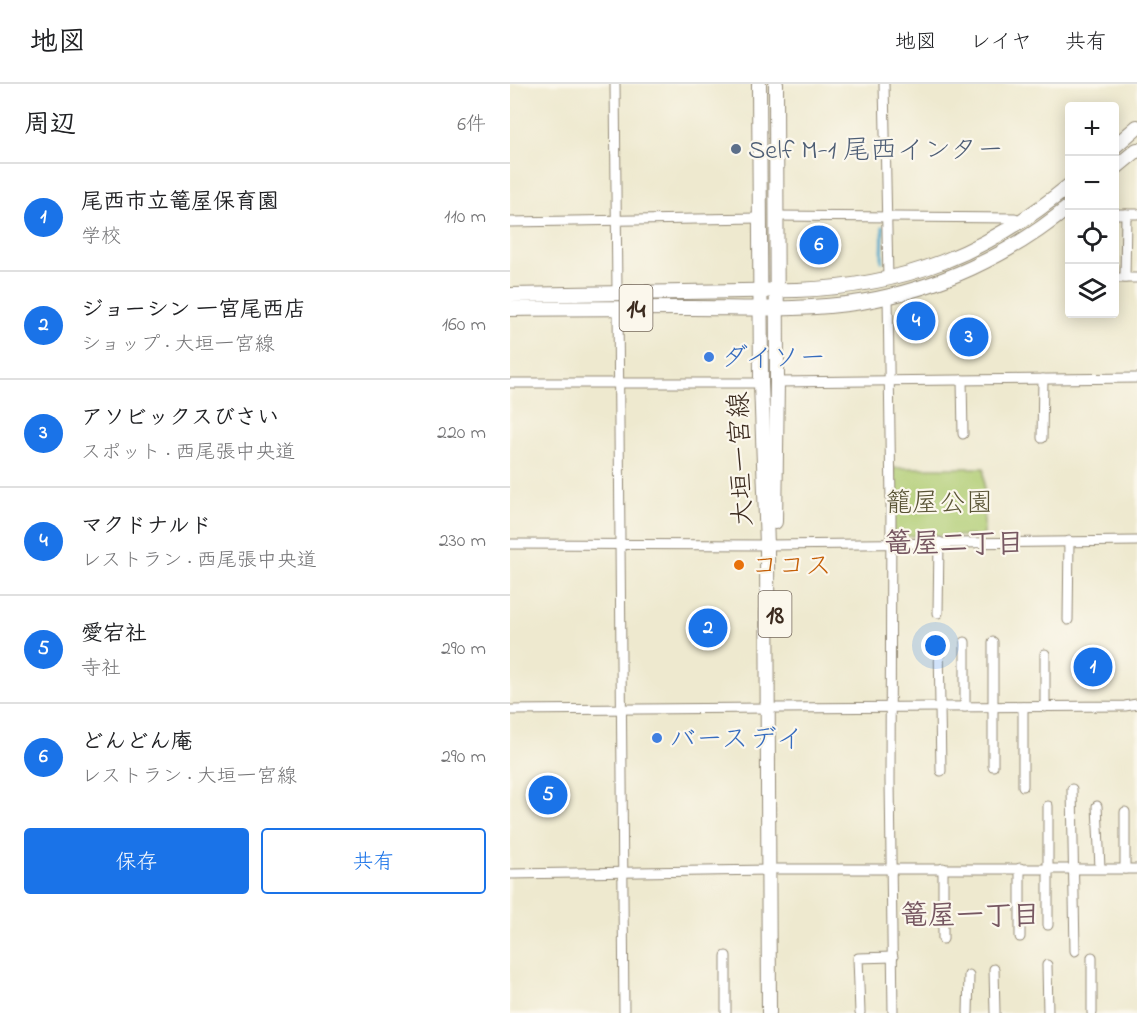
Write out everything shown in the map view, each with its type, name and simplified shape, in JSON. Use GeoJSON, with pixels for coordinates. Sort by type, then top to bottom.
{"type":"FeatureCollection","features":[{"type":"Feature","properties":{"kind":"main road","name":"大垣一宮線"},"geometry":{"type":"LineString","coordinates":[[759,84],[761,383],[771,544]]}},
{"type":"Feature","properties":{"kind":"main road","name":"大垣一宮線"},"geometry":{"type":"LineString","coordinates":[[769,1013],[773,869],[771,544],[777,382],[776,84]]}},
{"type":"Feature","properties":{"kind":"main road"},"geometry":{"type":"LineString","coordinates":[[1119,143],[1137,128]]}},
{"type":"Feature","properties":{"kind":"main road"},"geometry":{"type":"LineString","coordinates":[[1119,165],[1137,150]]}},
{"type":"Feature","properties":{"kind":"main road","name":"14"},"geometry":{"type":"LineString","coordinates":[[510,295],[824,289],[888,279],[967,252],[1018,223],[1065,189]]}},
{"type":"Feature","properties":{"kind":"main road","name":"14"},"geometry":{"type":"LineString","coordinates":[[510,309],[777,308],[830,305],[888,296],[922,287],[972,268],[1016,245],[1065,213]]}},
{"type":"Feature","properties":{"kind":"main road","name":"大垣一宮線"},"geometry":{"type":"LineString","coordinates":[[773,869],[779,1013]]}},
{"type":"Feature","properties":{"kind":"street"},"geometry":{"type":"LineString","coordinates":[[615,84],[617,293]]}},
{"type":"Feature","properties":{"kind":"street"},"geometry":{"type":"LineString","coordinates":[[884,84],[888,279]]}},
{"type":"Feature","properties":{"kind":"street"},"geometry":{"type":"LineString","coordinates":[[1119,214],[1137,214]]}},
{"type":"Feature","properties":{"kind":"street"},"geometry":{"type":"LineString","coordinates":[[1126,214],[1120,278],[1137,278]]}},
{"type":"Feature","properties":{"kind":"street"},"geometry":{"type":"LineString","coordinates":[[776,216],[1015,218],[1018,223]]}},
{"type":"Feature","properties":{"kind":"street"},"geometry":{"type":"LineString","coordinates":[[510,222],[760,218]]}},
{"type":"Feature","properties":{"kind":"street"},"geometry":{"type":"LineString","coordinates":[[888,296],[894,1013]]}},
{"type":"Feature","properties":{"kind":"street"},"geometry":{"type":"LineString","coordinates":[[618,308],[624,1013]]}},
{"type":"Feature","properties":{"kind":"street"},"geometry":{"type":"LineString","coordinates":[[777,382],[1137,378]]}},
{"type":"Feature","properties":{"kind":"street"},"geometry":{"type":"LineString","coordinates":[[1042,438],[1043,379]]}},
{"type":"Feature","properties":{"kind":"street"},"geometry":{"type":"LineString","coordinates":[[962,380],[963,434]]}},
{"type":"Feature","properties":{"kind":"street"},"geometry":{"type":"LineString","coordinates":[[510,383],[761,383]]}},
{"type":"Feature","properties":{"kind":"street"},"geometry":{"type":"LineString","coordinates":[[1068,620],[1069,541]]}},
{"type":"Feature","properties":{"kind":"street"},"geometry":{"type":"LineString","coordinates":[[510,544],[1137,541]]}},
{"type":"Feature","properties":{"kind":"street"},"geometry":{"type":"LineString","coordinates":[[938,613],[939,542]]}},
{"type":"Feature","properties":{"kind":"street"},"geometry":{"type":"LineString","coordinates":[[939,642],[941,771]]}},
{"type":"Feature","properties":{"kind":"street"},"geometry":{"type":"LineString","coordinates":[[965,642],[965,707]]}},
{"type":"Feature","properties":{"kind":"street"},"geometry":{"type":"LineString","coordinates":[[993,642],[993,766]]}},
{"type":"Feature","properties":{"kind":"street"},"geometry":{"type":"LineString","coordinates":[[1045,654],[1045,707]]}},
{"type":"Feature","properties":{"kind":"street"},"geometry":{"type":"LineString","coordinates":[[510,710],[1045,707],[1137,704]]}},
{"type":"Feature","properties":{"kind":"street"},"geometry":{"type":"LineString","coordinates":[[1023,707],[1023,786]]}},
{"type":"Feature","properties":{"kind":"street"},"geometry":{"type":"LineString","coordinates":[[1072,789],[1075,951]]}},
{"type":"Feature","properties":{"kind":"street"},"geometry":{"type":"LineString","coordinates":[[1048,806],[1048,925]]}},
{"type":"Feature","properties":{"kind":"street"},"geometry":{"type":"LineString","coordinates":[[1097,806],[1100,868]]}},
{"type":"Feature","properties":{"kind":"street"},"geometry":{"type":"LineString","coordinates":[[1125,812],[1125,868]]}},
{"type":"Feature","properties":{"kind":"street"},"geometry":{"type":"LineString","coordinates":[[510,874],[891,868],[1137,869]]}},
{"type":"Feature","properties":{"kind":"street"},"geometry":{"type":"LineString","coordinates":[[943,868],[943,939]]}},
{"type":"Feature","properties":{"kind":"street"},"geometry":{"type":"LineString","coordinates":[[1020,868],[1020,937]]}},
{"type":"Feature","properties":{"kind":"street"},"geometry":{"type":"LineString","coordinates":[[726,956],[726,1013]]}},
{"type":"Feature","properties":{"kind":"street"},"geometry":{"type":"LineString","coordinates":[[860,1013],[858,958],[893,957]]}},
{"type":"Feature","properties":{"kind":"street"},"geometry":{"type":"LineString","coordinates":[[1092,957],[1092,1013]]}},
{"type":"Feature","properties":{"kind":"street"},"geometry":{"type":"LineString","coordinates":[[1047,964],[1048,1013]]}},
{"type":"Feature","properties":{"kind":"street"},"geometry":{"type":"LineString","coordinates":[[994,969],[995,1013]]}},
{"type":"Feature","properties":{"kind":"street"},"geometry":{"type":"LineString","coordinates":[[968,1013],[969,975]]}},
{"type":"Feature","properties":{"kind":"green space","name":"籠屋公園"},"geometry":{"type":"Polygon","coordinates":[[[894,468],[984,468],[984,536],[893,536],[894,468]]]}},
{"type":"Feature","properties":{"kind":"waterway"},"geometry":{"type":"LineString","coordinates":[[882,261],[883,227]]}},
{"type":"Feature","properties":{"kind":"place","name":"Self M-1 尾西インター"},"geometry":{"type":"Point","coordinates":[736,149]}},
{"type":"Feature","properties":{"kind":"place","name":"どんどん庵"},"geometry":{"type":"Point","coordinates":[819,245]}},
{"type":"Feature","properties":{"kind":"place","name":"マクドナルド"},"geometry":{"type":"Point","coordinates":[916,321]}},
{"type":"Feature","properties":{"kind":"place","name":"アソビックスびさい"},"geometry":{"type":"Point","coordinates":[969,337]}},
{"type":"Feature","properties":{"kind":"place","name":"ダイソー"},"geometry":{"type":"Point","coordinates":[709,357]}},
{"type":"Feature","properties":{"kind":"place","name":"ココス"},"geometry":{"type":"Point","coordinates":[739,565]}},
{"type":"Feature","properties":{"kind":"place","name":"ジョーシン 一宮尾西店"},"geometry":{"type":"Point","coordinates":[708,628]}},
{"type":"Feature","properties":{"kind":"place","name":"尾西市立篭屋保育園"},"geometry":{"type":"Point","coordinates":[1093,667]}},
{"type":"Feature","properties":{"kind":"place","name":"バースデイ"},"geometry":{"type":"Point","coordinates":[657,738]}},
{"type":"Feature","properties":{"kind":"place","name":"愛宕社"},"geometry":{"type":"Point","coordinates":[548,795]}},
{"type":"Feature","properties":{"kind":"district","name":"篭屋二丁目"},"geometry":{"type":"Point","coordinates":[954,542]}},
{"type":"Feature","properties":{"kind":"district","name":"篭屋一丁目"},"geometry":{"type":"Point","coordinates":[970,914]}}]}
